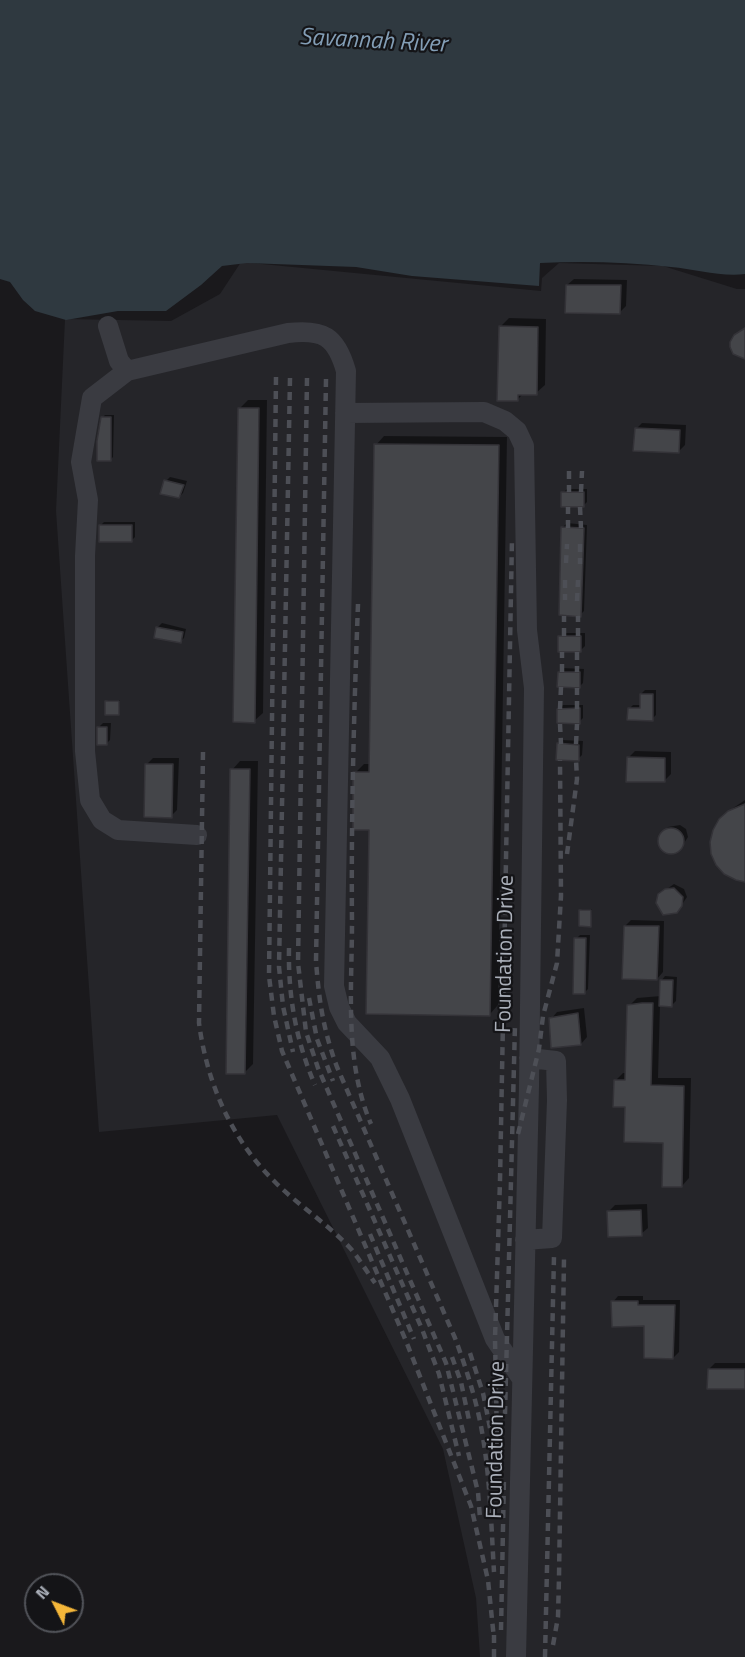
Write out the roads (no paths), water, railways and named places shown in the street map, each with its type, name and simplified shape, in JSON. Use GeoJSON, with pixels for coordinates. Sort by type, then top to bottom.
{"type":"FeatureCollection","features":[{"type":"Feature","properties":{"kind":"street"},"geometry":{"type":"LineString","coordinates":[[108,326],[119,361],[127,371]]}},
{"type":"Feature","properties":{"kind":"street"},"geometry":{"type":"LineString","coordinates":[[196,835],[118,830],[102,820],[90,800],[85,750],[85,556],[88,500],[81,462],[92,398],[127,371],[288,333],[309,331],[322,335],[333,343],[341,354],[346,371],[334,986],[339,1007],[347,1023],[380,1058],[400,1099],[495,1339],[522,1378]]}},
{"type":"Feature","properties":{"kind":"street","name":"Foundation Drive"},"geometry":{"type":"LineString","coordinates":[[345,413],[484,412],[505,421],[517,431],[524,446],[527,630],[534,688],[529,1058],[516,1657]]}},
{"type":"Feature","properties":{"kind":"street"},"geometry":{"type":"LineString","coordinates":[[525,1240],[552,1238],[557,1100],[556,1061],[529,1058]]}},
{"type":"Feature","properties":{"kind":"water","name":"Savannah River"},"geometry":{"type":"Polygon","coordinates":[[[0,0],[745,0],[745,274],[717,274],[655,265],[622,263],[540,263],[539,286],[412,276],[356,267],[247,263],[222,266],[166,311],[118,311],[66,320],[35,311],[23,300],[10,282],[0,279],[0,0]]]}},
{"type":"Feature","properties":{"kind":"railway"},"geometry":{"type":"LineString","coordinates":[[276,377],[269,976],[274,1016],[282,1051],[406,1341],[471,1506],[488,1580],[494,1639]]}},
{"type":"Feature","properties":{"kind":"railway"},"geometry":{"type":"LineString","coordinates":[[290,378],[279,967],[283,1006],[293,1052]]}},
{"type":"Feature","properties":{"kind":"railway"},"geometry":{"type":"LineString","coordinates":[[307,378],[298,963],[306,1032],[318,1068],[446,1363],[478,1492],[480,1518]]}},
{"type":"Feature","properties":{"kind":"railway"},"geometry":{"type":"LineString","coordinates":[[326,379],[316,961],[320,1002],[328,1040],[337,1067],[455,1338],[469,1379],[480,1421],[486,1459],[494,1572]]}},
{"type":"Feature","properties":{"kind":"railway"},"geometry":{"type":"LineString","coordinates":[[569,471],[569,492]]}},
{"type":"Feature","properties":{"kind":"railway"},"geometry":{"type":"LineString","coordinates":[[581,492],[582,471]]}},
{"type":"Feature","properties":{"kind":"railway"},"geometry":{"type":"LineString","coordinates":[[568,507],[568,528]]}},
{"type":"Feature","properties":{"kind":"railway"},"geometry":{"type":"LineString","coordinates":[[580,507],[581,528]]}},
{"type":"Feature","properties":{"kind":"railway"},"geometry":{"type":"LineString","coordinates":[[496,1489],[495,1339],[512,538]]}},
{"type":"Feature","properties":{"kind":"railway"},"geometry":{"type":"LineString","coordinates":[[566,563],[567,544]]}},
{"type":"Feature","properties":{"kind":"railway"},"geometry":{"type":"LineString","coordinates":[[580,544],[580,564]]}},
{"type":"Feature","properties":{"kind":"railway"},"geometry":{"type":"LineString","coordinates":[[565,580],[565,600]]}},
{"type":"Feature","properties":{"kind":"railway"},"geometry":{"type":"LineString","coordinates":[[577,601],[578,580]]}},
{"type":"Feature","properties":{"kind":"railway"},"geometry":{"type":"LineString","coordinates":[[358,604],[352,803],[351,1024],[357,1075],[362,1100],[371,1124]]}},
{"type":"Feature","properties":{"kind":"railway"},"geometry":{"type":"LineString","coordinates":[[564,616],[564,636]]}},
{"type":"Feature","properties":{"kind":"railway"},"geometry":{"type":"LineString","coordinates":[[578,616],[578,636]]}},
{"type":"Feature","properties":{"kind":"railway"},"geometry":{"type":"LineString","coordinates":[[562,652],[562,672]]}},
{"type":"Feature","properties":{"kind":"railway"},"geometry":{"type":"LineString","coordinates":[[577,652],[577,672]]}},
{"type":"Feature","properties":{"kind":"railway"},"geometry":{"type":"LineString","coordinates":[[560,709],[561,687]]}},
{"type":"Feature","properties":{"kind":"railway"},"geometry":{"type":"LineString","coordinates":[[577,688],[577,709]]}},
{"type":"Feature","properties":{"kind":"railway"},"geometry":{"type":"LineString","coordinates":[[560,724],[561,744]]}},
{"type":"Feature","properties":{"kind":"railway"},"geometry":{"type":"LineString","coordinates":[[576,744],[577,724]]}},
{"type":"Feature","properties":{"kind":"railway"},"geometry":{"type":"LineString","coordinates":[[203,752],[199,1023],[208,1067],[234,1129],[259,1165],[284,1191],[342,1240],[375,1283]]}},
{"type":"Feature","properties":{"kind":"railway"},"geometry":{"type":"LineString","coordinates":[[518,1134],[539,1049],[543,1016],[557,963],[561,896],[560,760]]}},
{"type":"Feature","properties":{"kind":"railway"},"geometry":{"type":"LineString","coordinates":[[567,854],[577,779],[576,760]]}},
{"type":"Feature","properties":{"kind":"railway"},"geometry":{"type":"LineString","coordinates":[[289,948],[294,1018],[315,1085]]}},
{"type":"Feature","properties":{"kind":"railway"},"geometry":{"type":"LineString","coordinates":[[309,998],[317,1039],[333,1081]]}},
{"type":"Feature","properties":{"kind":"railway"},"geometry":{"type":"LineString","coordinates":[[505,1414],[515,1025]]}},
{"type":"Feature","properties":{"kind":"railway"},"geometry":{"type":"LineString","coordinates":[[333,1126],[422,1329],[439,1374],[459,1456]]}},
{"type":"Feature","properties":{"kind":"railway"},"geometry":{"type":"LineString","coordinates":[[370,1234],[414,1339]]}},
{"type":"Feature","properties":{"kind":"railway"},"geometry":{"type":"LineString","coordinates":[[545,1657],[554,1256]]}},
{"type":"Feature","properties":{"kind":"railway"},"geometry":{"type":"LineString","coordinates":[[553,1645],[558,1617],[564,1258]]}},
{"type":"Feature","properties":{"kind":"railway"},"geometry":{"type":"LineString","coordinates":[[470,1353],[483,1393],[490,1428]]}},
{"type":"Feature","properties":{"kind":"railway"},"geometry":{"type":"LineString","coordinates":[[452,1357],[461,1382],[469,1420]]}},
{"type":"Feature","properties":{"kind":"railway"},"geometry":{"type":"LineString","coordinates":[[501,1630],[504,1477]]}},
{"type":"Feature","properties":{"kind":"railway"},"geometry":{"type":"LineString","coordinates":[[494,1633],[494,1657]]}}]}
